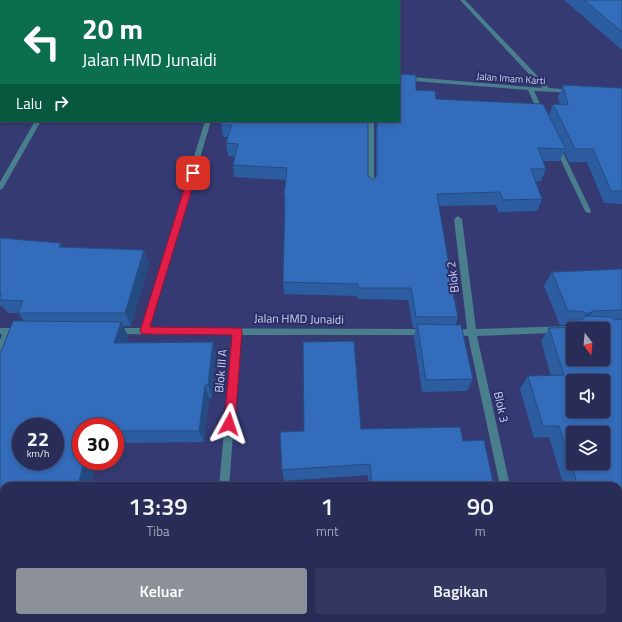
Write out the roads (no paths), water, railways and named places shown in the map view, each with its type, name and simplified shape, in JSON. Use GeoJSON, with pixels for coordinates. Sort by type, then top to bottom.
{"type":"FeatureCollection","features":[{"type":"Feature","properties":{"kind":"street"},"geometry":{"type":"LineString","coordinates":[[462,0],[547,90]]}},
{"type":"Feature","properties":{"kind":"street","name":"Jalan Imam Karti"},"geometry":{"type":"LineString","coordinates":[[400,78],[582,92]]}},
{"type":"Feature","properties":{"kind":"street"},"geometry":{"type":"LineString","coordinates":[[530,89],[544,118]]}},
{"type":"Feature","properties":{"kind":"street"},"geometry":{"type":"LineString","coordinates":[[0,188],[37,122]]}},
{"type":"Feature","properties":{"kind":"street"},"geometry":{"type":"LineString","coordinates":[[144,331],[208,122]]}},
{"type":"Feature","properties":{"kind":"street"},"geometry":{"type":"LineString","coordinates":[[371,122],[371,189]]}},
{"type":"Feature","properties":{"kind":"street"},"geometry":{"type":"LineString","coordinates":[[554,139],[588,211]]}},
{"type":"Feature","properties":{"kind":"street","name":"Blok 2"},"geometry":{"type":"LineString","coordinates":[[458,219],[472,333]]}},
{"type":"Feature","properties":{"kind":"street","name":"Jalan HMD Junaidi"},"geometry":{"type":"LineString","coordinates":[[106,331],[472,333],[566,329]]}},
{"type":"Feature","properties":{"kind":"street"},"geometry":{"type":"LineString","coordinates":[[0,350],[4,331],[31,331]]}},
{"type":"Feature","properties":{"kind":"street","name":"Blok III A"},"geometry":{"type":"LineString","coordinates":[[224,482],[238,331]]}},
{"type":"Feature","properties":{"kind":"street","name":"Blok 3"},"geometry":{"type":"LineString","coordinates":[[472,333],[504,482]]}}]}
